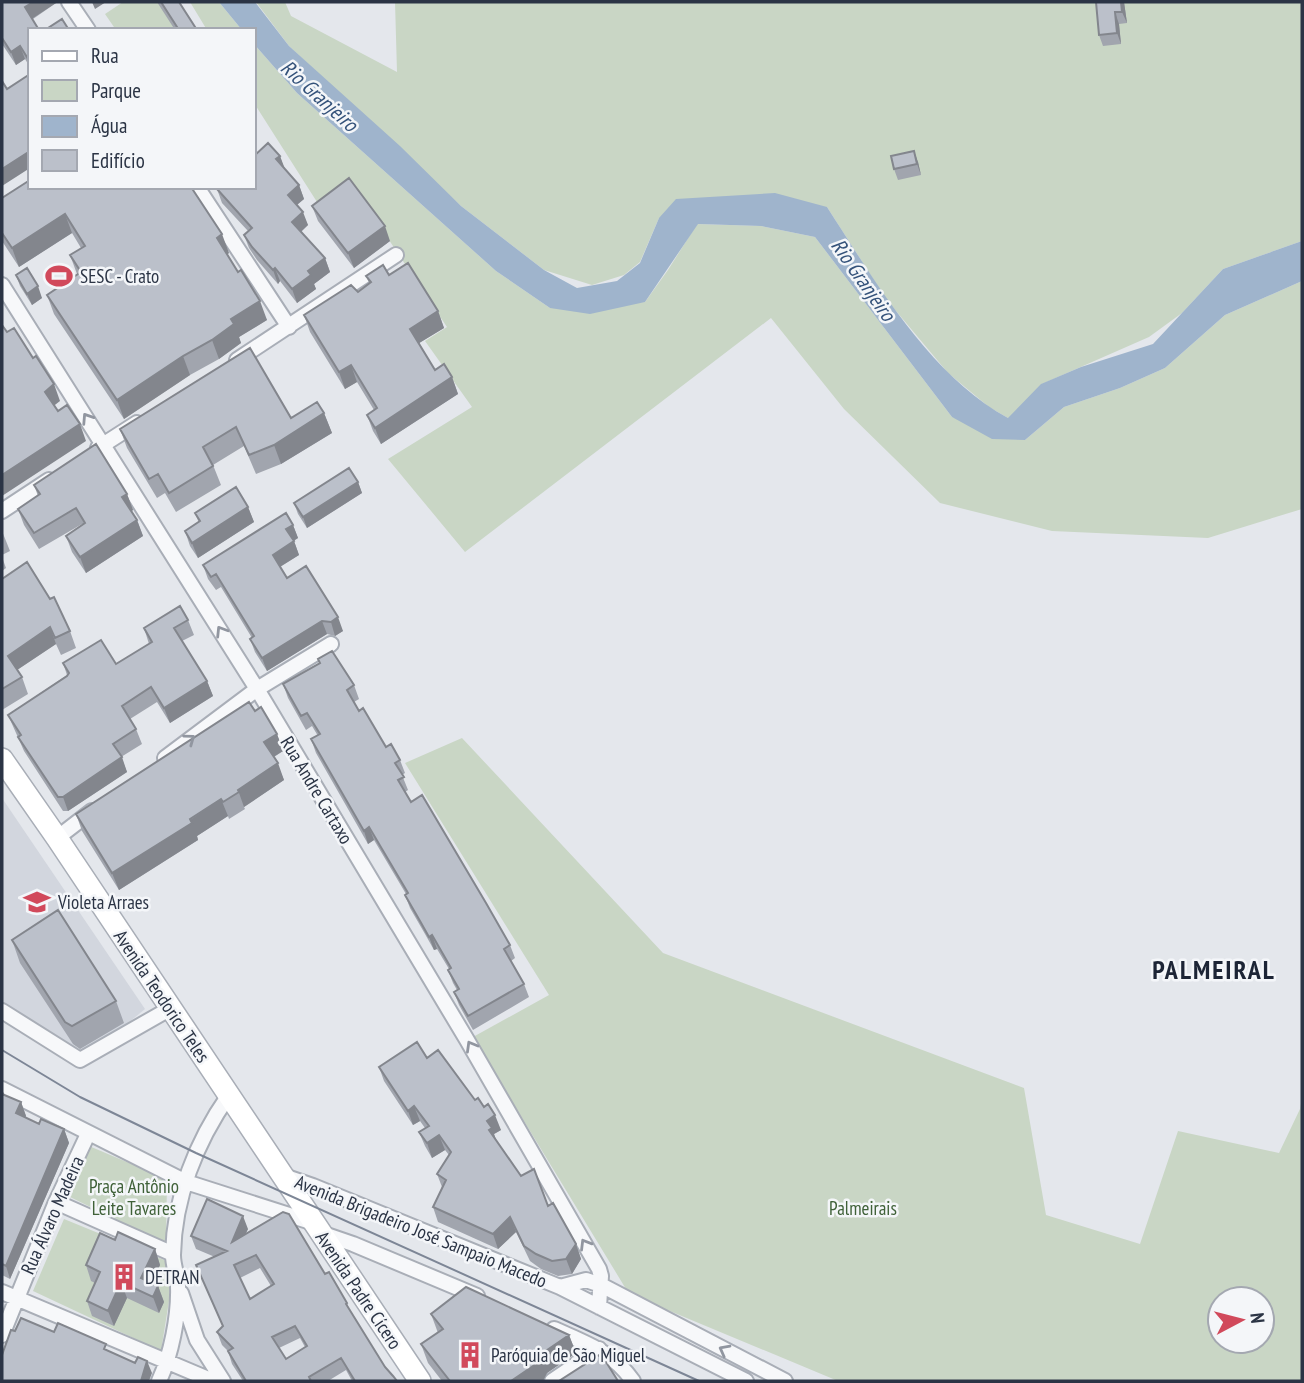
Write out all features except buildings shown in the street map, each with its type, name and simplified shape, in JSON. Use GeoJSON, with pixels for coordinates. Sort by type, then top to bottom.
{"type":"FeatureCollection","features":[{"type":"Feature","properties":{"kind":"main road","name":"Avenida Teodorico Teles"},"geometry":{"type":"LineString","coordinates":[[2,760],[57,838],[297,1199]]}},
{"type":"Feature","properties":{"kind":"main road","name":"Avenida Padre Cícero"},"geometry":{"type":"LineString","coordinates":[[297,1199],[420,1381]]}},
{"type":"Feature","properties":{"kind":"street"},"geometry":{"type":"LineString","coordinates":[[69,2],[87,28]]}},
{"type":"Feature","properties":{"kind":"street"},"geometry":{"type":"LineString","coordinates":[[198,189],[289,327]]}},
{"type":"Feature","properties":{"kind":"street"},"geometry":{"type":"LineString","coordinates":[[220,371],[396,255]]}},
{"type":"Feature","properties":{"kind":"street","name":"Rua Andre Cartaxo"},"geometry":{"type":"LineString","coordinates":[[2,285],[257,689],[467,1040],[600,1269],[599,1307]]}},
{"type":"Feature","properties":{"kind":"street"},"geometry":{"type":"LineString","coordinates":[[81,459],[150,415]]}},
{"type":"Feature","properties":{"kind":"street"},"geometry":{"type":"LineString","coordinates":[[2,511],[58,474]]}},
{"type":"Feature","properties":{"kind":"street"},"geometry":{"type":"LineString","coordinates":[[157,764],[257,689],[331,644]]}},
{"type":"Feature","properties":{"kind":"street"},"geometry":{"type":"LineString","coordinates":[[57,838],[101,805]]}},
{"type":"Feature","properties":{"kind":"street"},"geometry":{"type":"LineString","coordinates":[[2,1011],[80,1060],[171,1008]]}},
{"type":"Feature","properties":{"kind":"street","name":"Avenida Brigadeiro José Sampaio Macedo"},"geometry":{"type":"LineString","coordinates":[[2,1089],[186,1181],[317,1228],[489,1301]]}},
{"type":"Feature","properties":{"kind":"street"},"geometry":{"type":"LineString","coordinates":[[223,1381],[197,1340],[174,1270],[173,1254],[177,1217],[195,1153],[209,1123],[229,1095]]}},
{"type":"Feature","properties":{"kind":"street","name":"Rua Álvaro Madeira"},"geometry":{"type":"LineString","coordinates":[[2,1335],[56,1202],[88,1134]]}},
{"type":"Feature","properties":{"kind":"street","name":"Avenida Brigadeiro José Sampaio Macedo"},"geometry":{"type":"LineString","coordinates":[[282,1176],[313,1186],[560,1287],[746,1381]]}},
{"type":"Feature","properties":{"kind":"street"},"geometry":{"type":"LineString","coordinates":[[56,1202],[173,1254]]}},
{"type":"Feature","properties":{"kind":"street","name":"Avenida Brigadeiro José Sampaio Macedo"},"geometry":{"type":"LineString","coordinates":[[560,1287],[586,1280],[601,1285],[785,1381]]}},
{"type":"Feature","properties":{"kind":"street"},"geometry":{"type":"LineString","coordinates":[[159,1381],[168,1361],[179,1285]]}},
{"type":"Feature","properties":{"kind":"street"},"geometry":{"type":"LineString","coordinates":[[2,1292],[213,1381]]}},
{"type":"Feature","properties":{"kind":"street"},"geometry":{"type":"LineString","coordinates":[[538,1322],[599,1349],[616,1360],[633,1381]]}},
{"type":"Feature","properties":{"kind":"street"},"geometry":{"type":"LineString","coordinates":[[552,1381],[599,1349]]}},
{"type":"Feature","properties":{"kind":"shaded area","name":"Violeta Arraes"},"geometry":{"type":"Polygon","coordinates":[[[2,798],[145,1009],[83,1060],[2,1006],[2,798]]]}},
{"type":"Feature","properties":{"kind":"green space"},"geometry":{"type":"Polygon","coordinates":[[[123,2],[161,2],[179,28],[115,28],[105,14],[123,2]]]}},
{"type":"Feature","properties":{"kind":"green space"},"geometry":{"type":"Polygon","coordinates":[[[190,2],[219,2],[240,28],[206,28],[190,2]]]}},
{"type":"Feature","properties":{"kind":"green space"},"geometry":{"type":"Polygon","coordinates":[[[256,2],[285,2],[291,16],[397,72],[395,2],[1302,2],[1302,241],[1223,269],[1182,313],[1149,337],[1042,384],[1027,420],[1008,418],[989,407],[948,373],[886,299],[827,207],[659,218],[640,262],[624,275],[592,285],[544,270],[461,206],[289,46],[256,2]]]}},
{"type":"Feature","properties":{"kind":"green space"},"geometry":{"type":"Polygon","coordinates":[[[256,46],[297,93],[496,271],[550,308],[645,302],[697,224],[761,226],[815,237],[952,417],[1025,440],[1064,407],[1120,388],[1165,368],[1225,315],[1302,281],[1302,509],[1208,538],[1052,531],[940,503],[844,409],[771,318],[465,552],[388,459],[472,407],[425,341],[447,327],[363,201],[331,224],[256,106],[256,46]]]}},
{"type":"Feature","properties":{"kind":"green space","name":"Palmeirais"},"geometry":{"type":"Polygon","coordinates":[[[462,738],[663,953],[1024,1088],[1046,1215],[1140,1244],[1178,1131],[1279,1153],[1300,1109],[1302,1098],[1302,1381],[838,1381],[629,1294],[473,1037],[549,995],[405,763],[462,738]]]}},
{"type":"Feature","properties":{"kind":"green space","name":"Praça Antônio Leite Tavares"},"geometry":{"type":"Polygon","coordinates":[[[89,1146],[167,1179],[166,1244],[68,1196],[89,1146]]]}},
{"type":"Feature","properties":{"kind":"green space"},"geometry":{"type":"Polygon","coordinates":[[[64,1219],[169,1262],[169,1301],[161,1351],[33,1291],[64,1219]]]}},
{"type":"Feature","properties":{"kind":"water","name":"Rio Granjeiro"},"geometry":{"type":"Polygon","coordinates":[[[219,2],[255,2],[289,46],[400,146],[461,206],[544,270],[577,288],[617,281],[640,263],[659,218],[676,199],[775,193],[827,207],[885,295],[929,352],[980,400],[1008,418],[1041,384],[1081,367],[1153,344],[1223,269],[1302,241],[1302,281],[1225,315],[1165,368],[1120,388],[1064,407],[1025,440],[992,439],[952,417],[815,237],[761,226],[698,224],[645,302],[590,314],[550,308],[496,271],[297,93],[256,46],[256,28],[240,28],[219,2]]]}},
{"type":"Feature","properties":{"kind":"tram line"},"geometry":{"type":"LineString","coordinates":[[2,1050],[80,1097],[196,1153],[699,1381]]}},
{"type":"Feature","properties":{"kind":"place","name":"SESC - Crato"},"geometry":{"type":"Point","coordinates":[59,276]}},
{"type":"Feature","properties":{"kind":"place","name":"Violeta Arraes"},"geometry":{"type":"Point","coordinates":[37,902]}},
{"type":"Feature","properties":{"kind":"place","name":"DETRAN"},"geometry":{"type":"Point","coordinates":[124,1277]}},
{"type":"Feature","properties":{"kind":"place","name":"Paróquia de São Miguel"},"geometry":{"type":"Point","coordinates":[470,1355]}},
{"type":"Feature","properties":{"kind":"district","name":"PALMEIRAL"},"geometry":{"type":"Point","coordinates":[1214,970]}}]}
